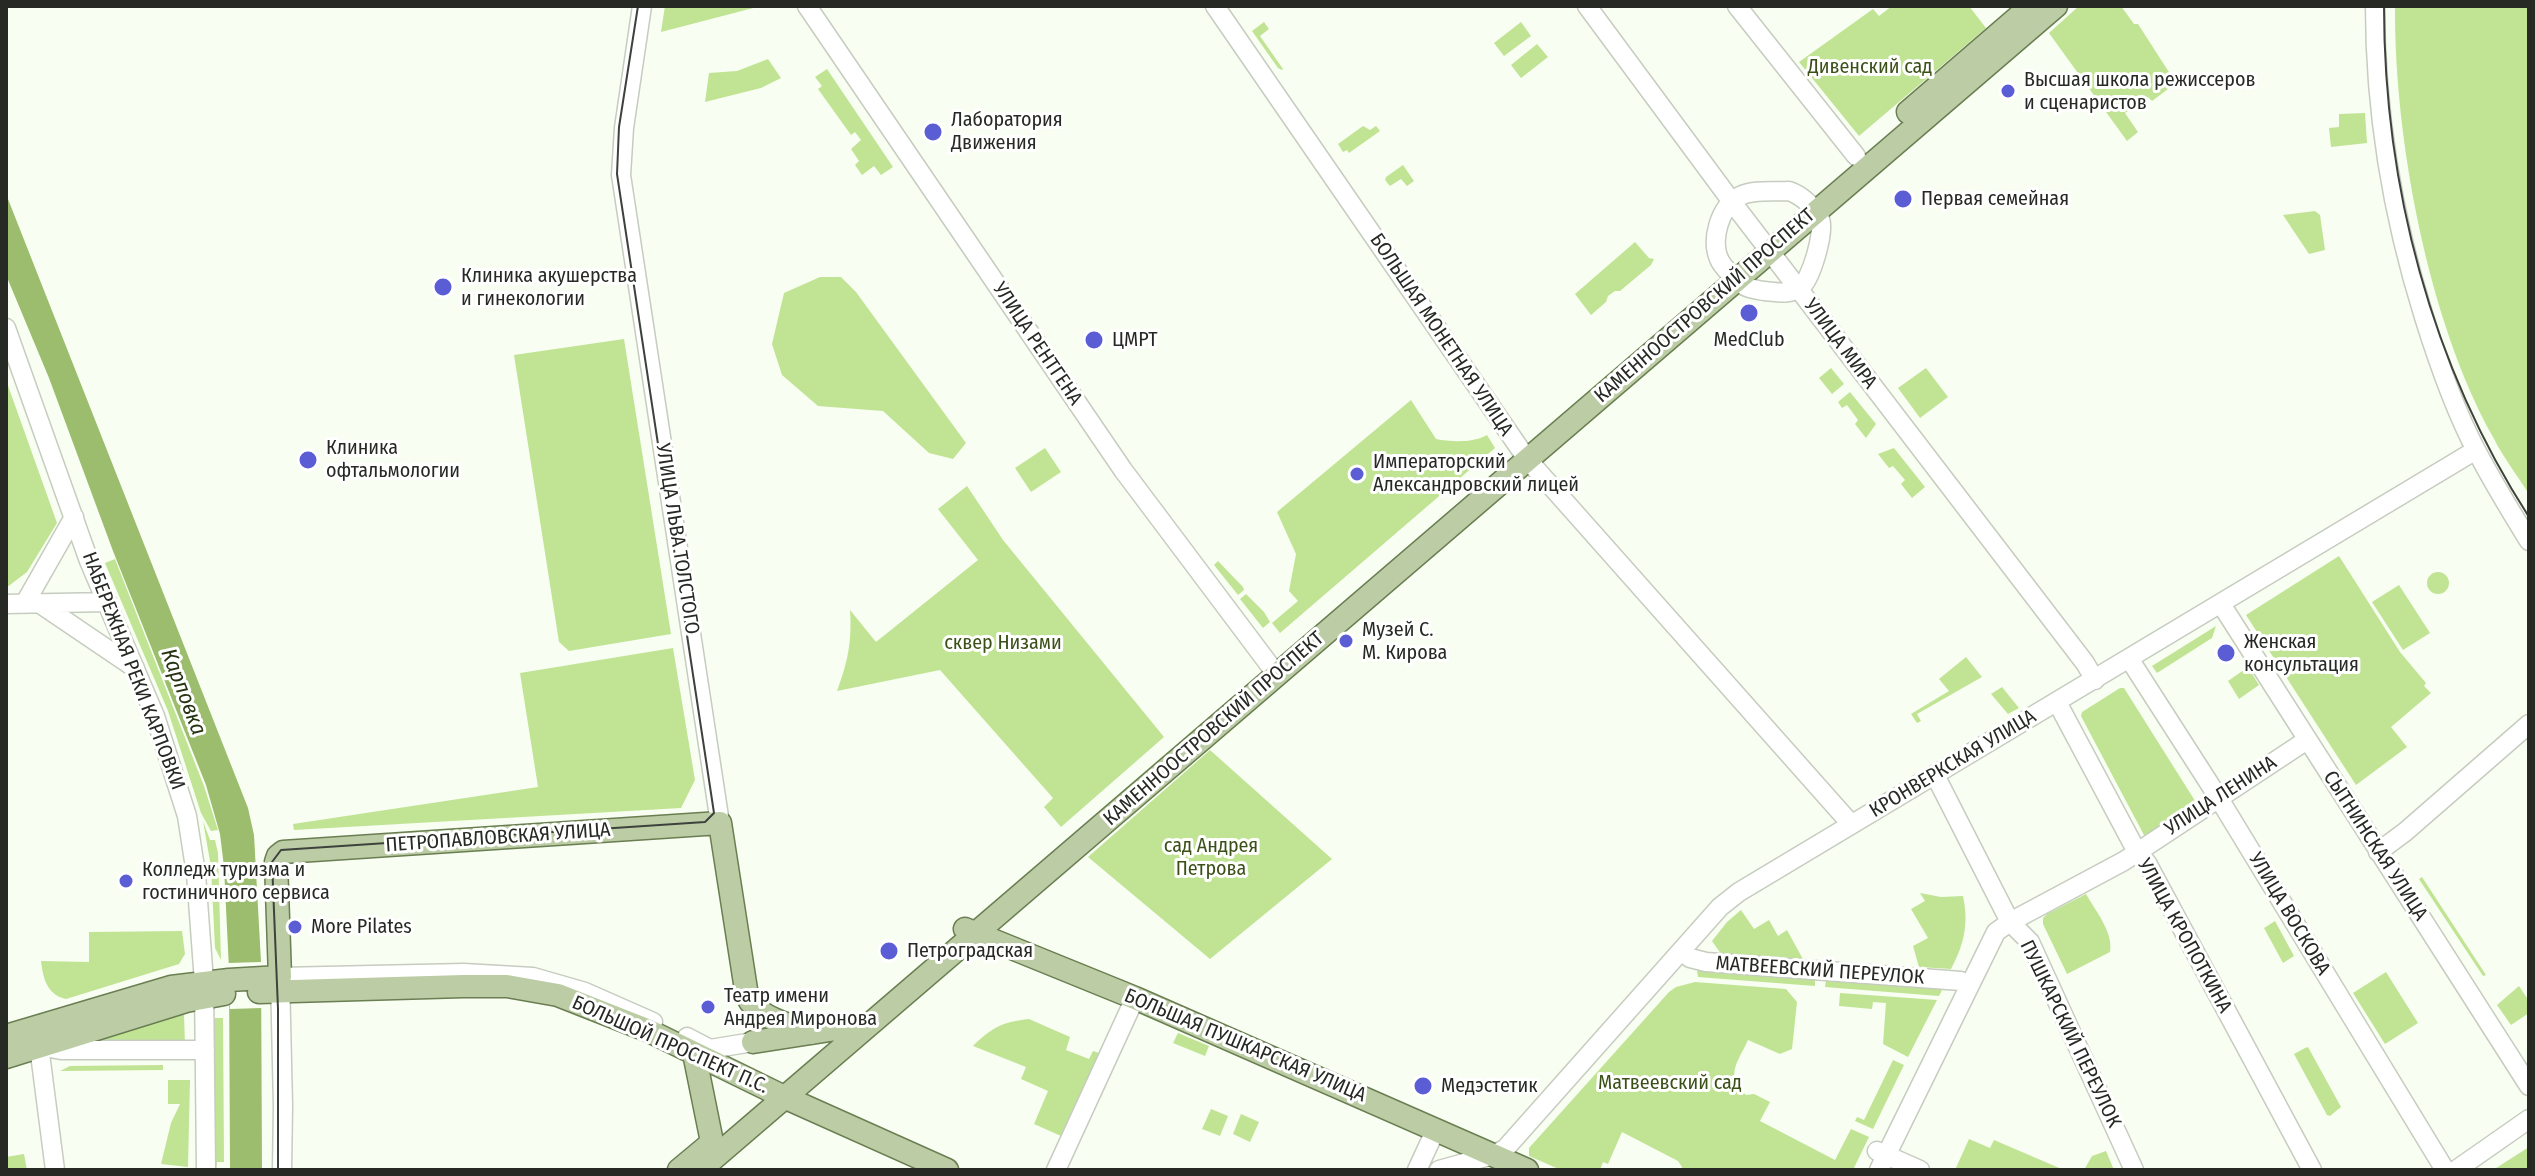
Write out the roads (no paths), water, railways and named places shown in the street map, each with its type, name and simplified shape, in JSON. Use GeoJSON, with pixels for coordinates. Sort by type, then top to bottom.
{"type":"FeatureCollection","features":[{"type":"Feature","properties":{"kind":"main road","name":"КАМЕННООСТРОВСКИЙ ПРОСПЕКТ"},"geometry":{"type":"LineString","coordinates":[[1810,206],[1856,156],[2031,6]]}},
{"type":"Feature","properties":{"kind":"main road","name":"КАМЕННООСТРОВСКИЙ ПРОСПЕКТ"},"geometry":{"type":"LineString","coordinates":[[679,1170],[778,1094],[1810,206],[2056,6]]}},
{"type":"Feature","properties":{"kind":"main road","name":"ПЕТРОПАВЛОВСКАЯ УЛИЦА"},"geometry":{"type":"LineString","coordinates":[[271,985],[276,862],[283,852],[720,823]]}},
{"type":"Feature","properties":{"kind":"main road","name":"УЛИЦА ЛЬВА ТОЛСТОГО"},"geometry":{"type":"LineString","coordinates":[[720,823],[744,986],[751,1005],[762,1014],[811,1033]]}},
{"type":"Feature","properties":{"kind":"main road","name":"КАМЕННООСТРОВСКИЙ ПРОСПЕКТ"},"geometry":{"type":"LineString","coordinates":[[700,1170],[843,1028],[968,930]]}},
{"type":"Feature","properties":{"kind":"main road","name":"БОЛЬШАЯ ПУШКАРСКАЯ УЛИЦА"},"geometry":{"type":"LineString","coordinates":[[968,930],[1135,998],[1527,1170]]}},
{"type":"Feature","properties":{"kind":"main road"},"geometry":{"type":"LineString","coordinates":[[6,1036],[152,991],[271,985]]}},
{"type":"Feature","properties":{"kind":"main road","name":"БОЛЬШОЙ ПРОСПЕКТ П.С."},"geometry":{"type":"LineString","coordinates":[[271,985],[531,989],[586,1005],[947,1170]]}},
{"type":"Feature","properties":{"kind":"main road"},"geometry":{"type":"LineString","coordinates":[[6,1057],[204,989]]}},
{"type":"Feature","properties":{"kind":"main road"},"geometry":{"type":"LineString","coordinates":[[747,1080],[743,1056],[757,1042],[843,1028]]}},
{"type":"Feature","properties":{"kind":"main road"},"geometry":{"type":"LineString","coordinates":[[694,1053],[712,1142]]}},
{"type":"Feature","properties":{"kind":"street","name":"УЛИЦА ЛЬВА ТОЛСТОГО"},"geometry":{"type":"LineString","coordinates":[[642,6],[624,128],[621,175],[720,823]]}},
{"type":"Feature","properties":{"kind":"street","name":"УЛИЦА РЕНТГЕНА"},"geometry":{"type":"LineString","coordinates":[[807,6],[1123,470],[1272,669]]}},
{"type":"Feature","properties":{"kind":"street","name":"БОЛЬШАЯ МОНЕТНАЯ УЛИЦА"},"geometry":{"type":"LineString","coordinates":[[1215,6],[1522,453],[1851,824]]}},
{"type":"Feature","properties":{"kind":"street","name":"УЛИЦА МИРА"},"geometry":{"type":"LineString","coordinates":[[1587,6],[1764,245],[2095,680]]}},
{"type":"Feature","properties":{"kind":"street"},"geometry":{"type":"LineString","coordinates":[[1737,6],[1856,156]]}},
{"type":"Feature","properties":{"kind":"street"},"geometry":{"type":"LineString","coordinates":[[2375,6],[2377,87],[2392,193],[2431,340],[2449,391],[2476,450],[2529,541]]}},
{"type":"Feature","properties":{"kind":"street"},"geometry":{"type":"LineString","coordinates":[[1789,191],[1798,194],[1810,206],[1820,220],[1821,228],[1812,269],[1808,280],[1799,289],[1779,293],[1751,289],[1731,274],[1720,260],[1717,249],[1719,220],[1732,202],[1749,193],[1789,191]]}},
{"type":"Feature","properties":{"kind":"street","name":"НАБЕРЕЖНАЯ РЕКИ КАРПОВКИ"},"geometry":{"type":"LineString","coordinates":[[6,328],[74,517],[155,716],[187,816],[196,874],[204,989],[206,1170]]}},
{"type":"Feature","properties":{"kind":"street","name":"КРОНВЕРКСКАЯ УЛИЦА"},"geometry":{"type":"LineString","coordinates":[[1493,1155],[1515,1139],[1733,896],[2476,450]]}},
{"type":"Feature","properties":{"kind":"street"},"geometry":{"type":"LineString","coordinates":[[23,603],[74,517]]}},
{"type":"Feature","properties":{"kind":"street"},"geometry":{"type":"LineString","coordinates":[[23,603],[107,602]]}},
{"type":"Feature","properties":{"kind":"street"},"geometry":{"type":"LineString","coordinates":[[23,603],[135,668]]}},
{"type":"Feature","properties":{"kind":"street","name":"СЫТНИНСКАЯ УЛИЦА"},"geometry":{"type":"LineString","coordinates":[[2221,604],[2529,1086]]}},
{"type":"Feature","properties":{"kind":"street","name":"УЛИЦА ВОСКОВА"},"geometry":{"type":"LineString","coordinates":[[2130,660],[2218,797],[2445,1170]]}},
{"type":"Feature","properties":{"kind":"street","name":"УЛИЦА КРОПОТКИНА"},"geometry":{"type":"LineString","coordinates":[[2057,702],[2312,1170]]}},
{"type":"Feature","properties":{"kind":"street"},"geometry":{"type":"LineString","coordinates":[[2378,852],[2529,724]]}},
{"type":"Feature","properties":{"kind":"street","name":"УЛИЦА ЛЕНИНА"},"geometry":{"type":"LineString","coordinates":[[1867,1170],[1881,1159],[1996,932],[2124,861],[2307,740]]}},
{"type":"Feature","properties":{"kind":"street","name":"ПУШКАРСКИЙ ПЕРЕУЛОК"},"geometry":{"type":"LineString","coordinates":[[1935,775],[2010,922],[2030,942],[2134,1170]]}},
{"type":"Feature","properties":{"kind":"street","name":"УЛИЦА ЛЕНИНА"},"geometry":{"type":"LineString","coordinates":[[1881,1159],[1961,981],[1989,927],[2010,922]]}},
{"type":"Feature","properties":{"kind":"street","name":"МАТВЕЕВСКИЙ ПЕРЕУЛОК"},"geometry":{"type":"LineString","coordinates":[[1681,951],[1690,958],[1706,962],[1961,981]]}},
{"type":"Feature","properties":{"kind":"street","name":"БОЛЬШОЙ ПРОСПЕКТ П.С."},"geometry":{"type":"LineString","coordinates":[[271,985],[464,973],[508,974],[533,977],[585,992],[710,1049],[757,1042]]}},
{"type":"Feature","properties":{"kind":"street"},"geometry":{"type":"LineString","coordinates":[[271,985],[282,1170]]}},
{"type":"Feature","properties":{"kind":"street"},"geometry":{"type":"LineString","coordinates":[[1056,1170],[1135,998]]}},
{"type":"Feature","properties":{"kind":"street"},"geometry":{"type":"LineString","coordinates":[[55,1170],[39,1046],[61,1050],[205,1050]]}},
{"type":"Feature","properties":{"kind":"street"},"geometry":{"type":"LineString","coordinates":[[2456,1170],[2529,1119]]}},
{"type":"Feature","properties":{"kind":"street"},"geometry":{"type":"LineString","coordinates":[[1417,1170],[1436,1129]]}},
{"type":"Feature","properties":{"kind":"street"},"geometry":{"type":"LineString","coordinates":[[1439,1170],[1493,1155]]}},
{"type":"Feature","properties":{"kind":"street"},"geometry":{"type":"LineString","coordinates":[[1881,1159],[1920,1170]]}},
{"type":"Feature","properties":{"kind":"water","name":"Карповка"},"geometry":{"type":"Polygon","coordinates":[[[6,194],[248,808],[254,835],[261,962],[262,1170],[230,1170],[229,969],[220,834],[206,785],[113,551],[49,378],[6,275],[6,194]]]}},
{"type":"Feature","properties":{"kind":"tram line"},"geometry":{"type":"LineString","coordinates":[[278,1170],[278,1009],[272,862],[281,850],[705,822],[714,813],[617,174],[619,127],[638,6]]}},
{"type":"Feature","properties":{"kind":"tram line"},"geometry":{"type":"LineString","coordinates":[[2384,6],[2386,73],[2393,140],[2404,207],[2420,272],[2440,336],[2465,398],[2495,459],[2529,517]]}},
{"type":"Feature","properties":{"kind":"place","name":"Высшая школа режиссеров и сценаристов"},"geometry":{"type":"Point","coordinates":[2008,91]}},
{"type":"Feature","properties":{"kind":"place","name":"Лаборатория Движения"},"geometry":{"type":"Point","coordinates":[933,132]}},
{"type":"Feature","properties":{"kind":"place","name":"Первая семейная"},"geometry":{"type":"Point","coordinates":[1903,199]}},
{"type":"Feature","properties":{"kind":"place","name":"Клиника акушерства и гинекологии"},"geometry":{"type":"Point","coordinates":[443,287]}},
{"type":"Feature","properties":{"kind":"place","name":"MedClub"},"geometry":{"type":"Point","coordinates":[1749,313]}},
{"type":"Feature","properties":{"kind":"place","name":"ЦМРТ"},"geometry":{"type":"Point","coordinates":[1094,340]}},
{"type":"Feature","properties":{"kind":"place","name":"Клиника офтальмологии"},"geometry":{"type":"Point","coordinates":[308,460]}},
{"type":"Feature","properties":{"kind":"place","name":"Императорский Александровский лицей"},"geometry":{"type":"Point","coordinates":[1357,474]}},
{"type":"Feature","properties":{"kind":"place","name":"Музей С. М. Кирова"},"geometry":{"type":"Point","coordinates":[1346,641]}},
{"type":"Feature","properties":{"kind":"place","name":"Женская консультация"},"geometry":{"type":"Point","coordinates":[2226,653]}},
{"type":"Feature","properties":{"kind":"place","name":"Колледж туризма и гостиничного сервиса"},"geometry":{"type":"Point","coordinates":[126,881]}},
{"type":"Feature","properties":{"kind":"place","name":"More Pilates"},"geometry":{"type":"Point","coordinates":[295,927]}},
{"type":"Feature","properties":{"kind":"place","name":"Петроградская"},"geometry":{"type":"Point","coordinates":[889,951]}},
{"type":"Feature","properties":{"kind":"place","name":"Театр имени Андрея Миронова"},"geometry":{"type":"Point","coordinates":[708,1007]}},
{"type":"Feature","properties":{"kind":"place","name":"Медэстетик"},"geometry":{"type":"Point","coordinates":[1423,1086]}},
{"type":"Feature","properties":{"kind":"park label","name":"Дивенский сад"},"geometry":{"type":"Point","coordinates":[1870,67]}},
{"type":"Feature","properties":{"kind":"park label","name":"сквер Низами"},"geometry":{"type":"Point","coordinates":[1003,643]}},
{"type":"Feature","properties":{"kind":"park label","name":"сад Андрея Петрова"},"geometry":{"type":"Point","coordinates":[1211,858]}},
{"type":"Feature","properties":{"kind":"park label","name":"Матвеевский сад"},"geometry":{"type":"Point","coordinates":[1670,1083]}}]}
